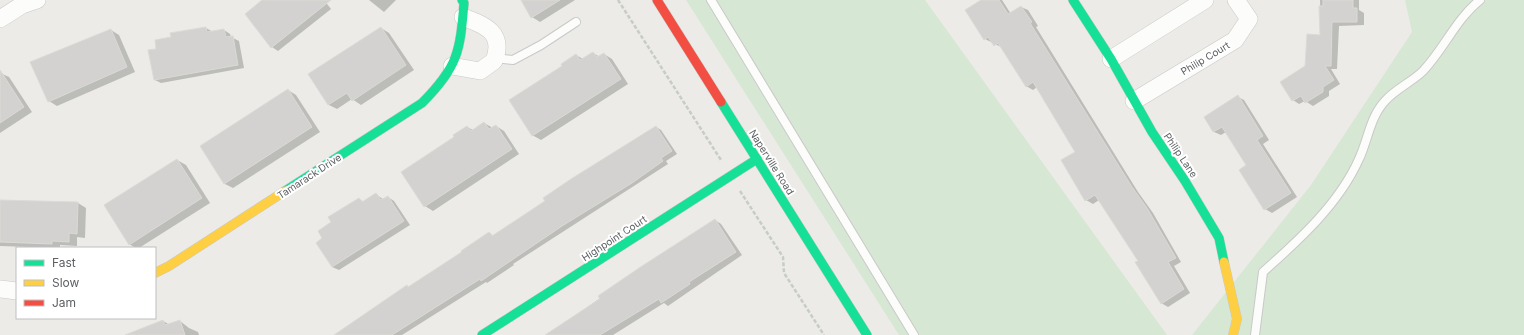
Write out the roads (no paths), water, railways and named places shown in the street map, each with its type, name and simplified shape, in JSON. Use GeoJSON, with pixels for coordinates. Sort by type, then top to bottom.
{"type":"FeatureCollection","features":[{"type":"Feature","properties":{"kind":"street"},"geometry":{"type":"LineString","coordinates":[[0,19],[22,5],[37,0]]}},
{"type":"Feature","properties":{"kind":"street","name":"Naperville Road"},"geometry":{"type":"LineString","coordinates":[[657,0],[867,335]]}},
{"type":"Feature","properties":{"kind":"street","name":"Philip Lane"},"geometry":{"type":"LineString","coordinates":[[1073,0],[1112,59],[1152,132],[1185,181],[1219,238],[1236,319],[1233,335]]}},
{"type":"Feature","properties":{"kind":"street"},"geometry":{"type":"LineString","coordinates":[[1112,59],[1205,0]]}},
{"type":"Feature","properties":{"kind":"street","name":"Philip Court"},"geometry":{"type":"LineString","coordinates":[[1134,100],[1235,40],[1249,19],[1236,0]]}},
{"type":"Feature","properties":{"kind":"street","name":"Tamarack Drive"},"geometry":{"type":"LineString","coordinates":[[462,8],[485,25],[494,36],[498,48],[495,58]]}},
{"type":"Feature","properties":{"kind":"street","name":"Tamarack Drive"},"geometry":{"type":"LineString","coordinates":[[156,272],[169,266],[422,103],[441,83],[452,66],[461,36],[462,8]]}},
{"type":"Feature","properties":{"kind":"street"},"geometry":{"type":"LineString","coordinates":[[452,66],[480,71],[494,62],[495,58]]}},
{"type":"Feature","properties":{"kind":"street","name":"Highpoint Court"},"geometry":{"type":"LineString","coordinates":[[482,335],[757,159]]}},
{"type":"Feature","properties":{"kind":"street"},"geometry":{"type":"LineString","coordinates":[[0,289],[16,291]]}},
{"type":"Feature","properties":{"kind":"lane"},"geometry":{"type":"LineString","coordinates":[[711,0],[914,335]]}},
{"type":"Feature","properties":{"kind":"lane"},"geometry":{"type":"LineString","coordinates":[[1255,335],[1263,272],[1298,241],[1336,197],[1359,159],[1368,130],[1384,101],[1423,71],[1449,35],[1480,0]]}},
{"type":"Feature","properties":{"kind":"lane"},"geometry":{"type":"LineString","coordinates":[[495,58],[512,60],[541,46],[576,22]]}}]}
